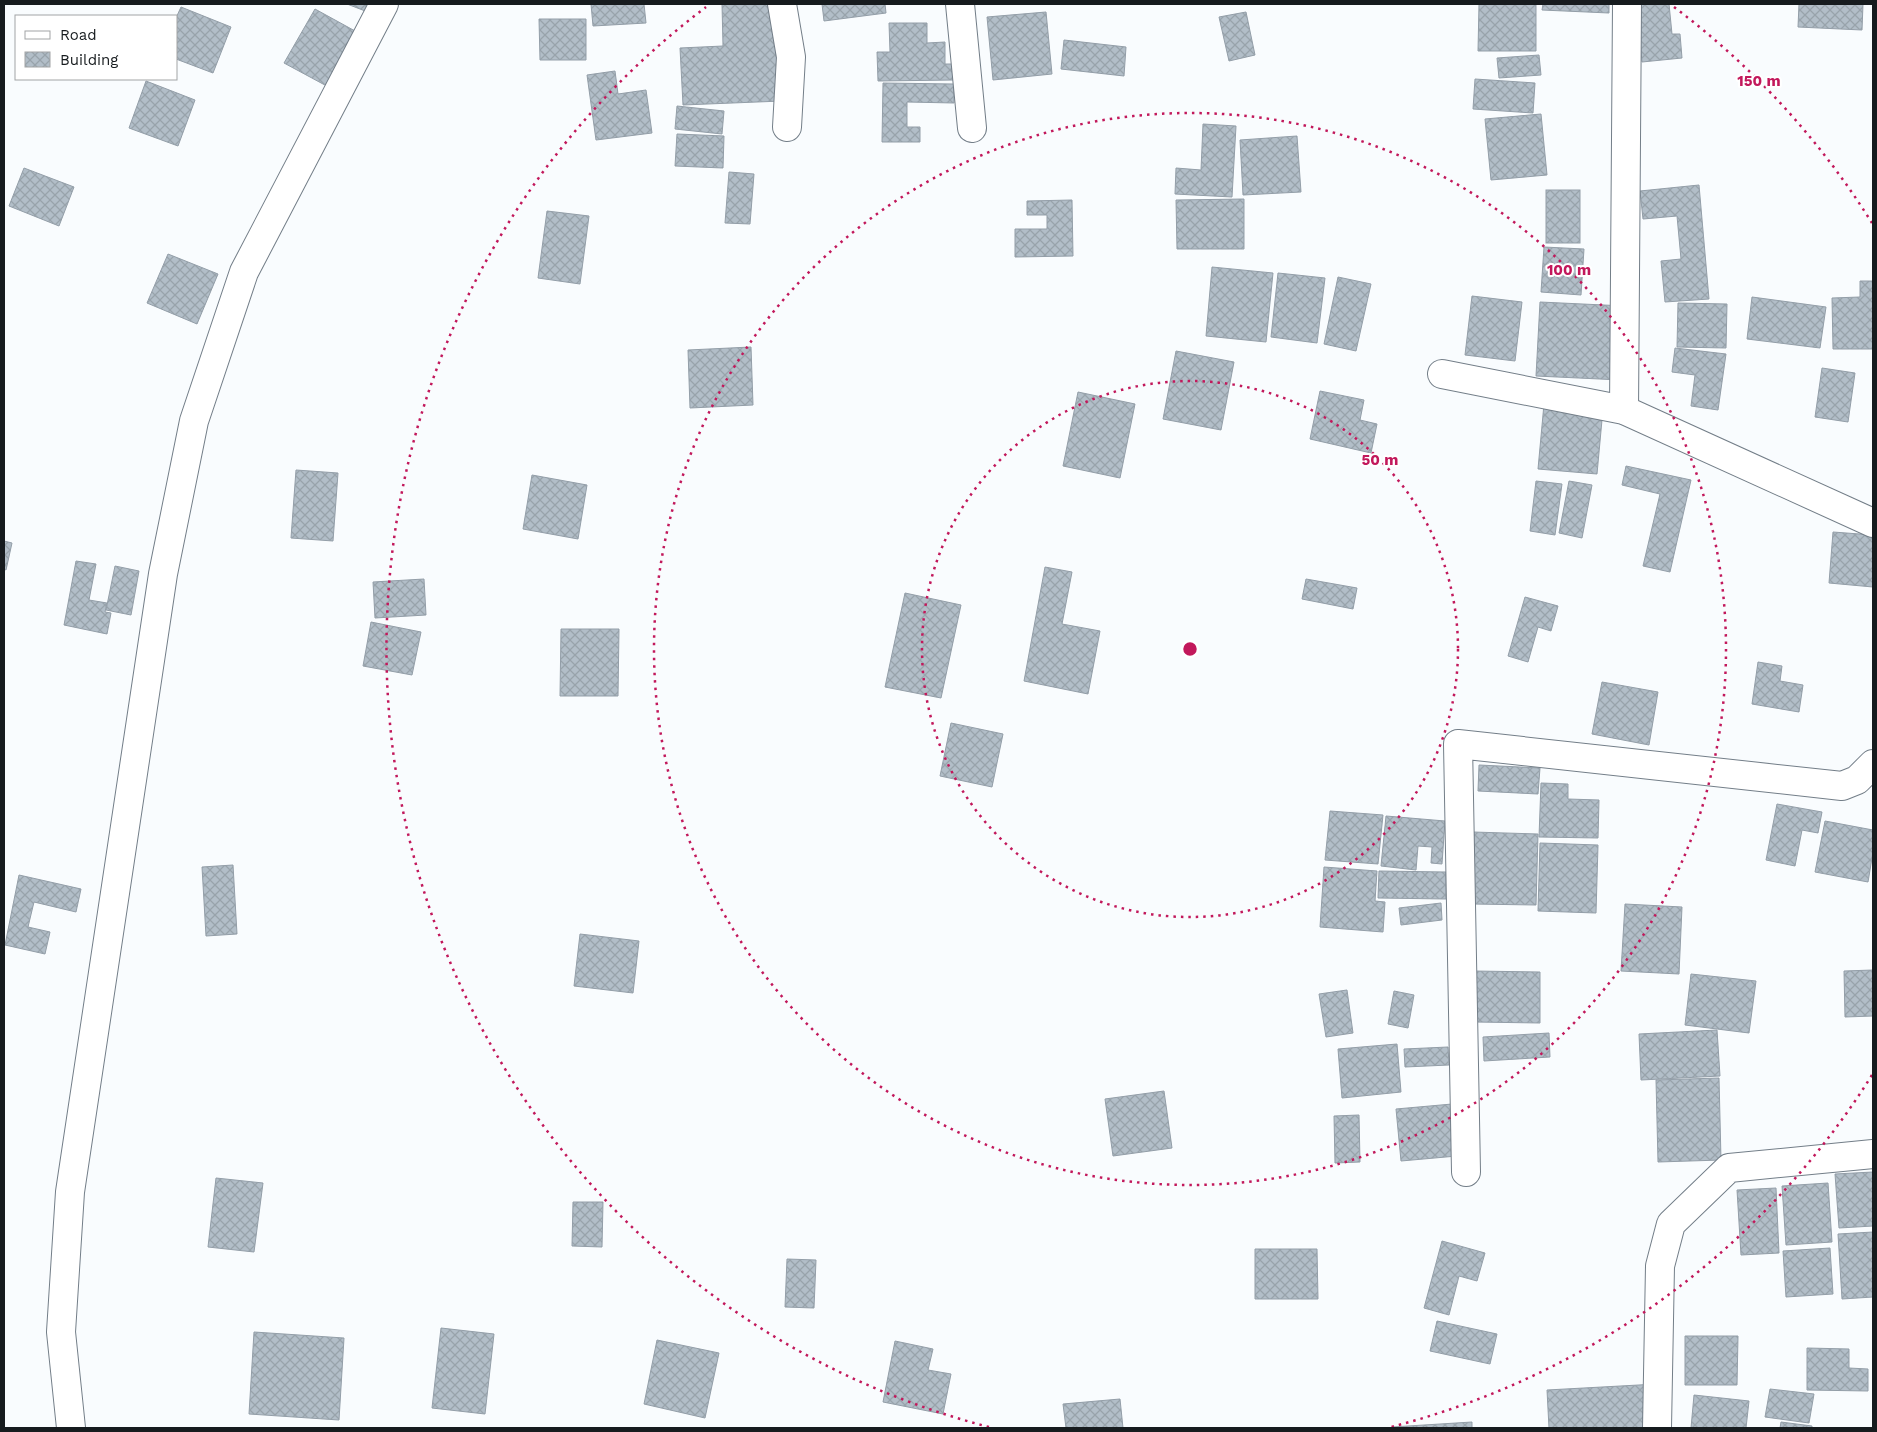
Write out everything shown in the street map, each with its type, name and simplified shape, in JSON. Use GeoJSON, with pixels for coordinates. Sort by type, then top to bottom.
{"type":"FeatureCollection","features":[{"type":"Feature","properties":{"kind":"street"},"geometry":{"type":"LineString","coordinates":[[70,1428],[61,1332],[70,1192],[163,574],[194,421],[244,272],[384,4]]}},
{"type":"Feature","properties":{"kind":"street"},"geometry":{"type":"LineString","coordinates":[[782,4],[791,57],[787,127]]}},
{"type":"Feature","properties":{"kind":"street"},"geometry":{"type":"LineString","coordinates":[[960,4],[972,128]]}},
{"type":"Feature","properties":{"kind":"street"},"geometry":{"type":"LineString","coordinates":[[1624,410],[1627,4]]}},
{"type":"Feature","properties":{"kind":"street"},"geometry":{"type":"LineString","coordinates":[[1442,374],[1624,410],[1873,523]]}},
{"type":"Feature","properties":{"kind":"street"},"geometry":{"type":"LineString","coordinates":[[1466,1172],[1458,744],[1842,786],[1857,780],[1873,764]]}},
{"type":"Feature","properties":{"kind":"street"},"geometry":{"type":"LineString","coordinates":[[1658,1428],[1660,1266],[1671,1224],[1729,1168],[1873,1154]]}},
{"type":"Feature","properties":{"kind":"building"},"geometry":{"type":"Polygon","coordinates":[[[347,4],[377,4],[373,14],[347,4]]]}},
{"type":"Feature","properties":{"kind":"building"},"geometry":{"type":"Polygon","coordinates":[[[591,4],[644,4],[646,23],[593,26],[591,4]]]}},
{"type":"Feature","properties":{"kind":"building"},"geometry":{"type":"Polygon","coordinates":[[[722,4],[781,4],[782,101],[683,105],[680,48],[723,46],[722,4]]]}},
{"type":"Feature","properties":{"kind":"building"},"geometry":{"type":"Polygon","coordinates":[[[822,4],[885,4],[886,13],[824,21],[822,4]]]}},
{"type":"Feature","properties":{"kind":"building"},"geometry":{"type":"Polygon","coordinates":[[[1479,4],[1536,4],[1536,51],[1478,51],[1479,4]]]}},
{"type":"Feature","properties":{"kind":"building"},"geometry":{"type":"Polygon","coordinates":[[[1543,4],[1609,4],[1609,13],[1542,10],[1543,4]]]}},
{"type":"Feature","properties":{"kind":"building"},"geometry":{"type":"Polygon","coordinates":[[[1636,4],[1669,4],[1672,34],[1680,34],[1682,58],[1642,62],[1636,4]]]}},
{"type":"Feature","properties":{"kind":"building"},"geometry":{"type":"Polygon","coordinates":[[[1799,4],[1863,4],[1862,30],[1798,27],[1799,4]]]}},
{"type":"Feature","properties":{"kind":"building"},"geometry":{"type":"Polygon","coordinates":[[[181,7],[231,27],[213,73],[178,60],[177,15],[181,7]]]}},
{"type":"Feature","properties":{"kind":"building"},"geometry":{"type":"Polygon","coordinates":[[[315,9],[366,37],[336,91],[284,63],[315,9]]]}},
{"type":"Feature","properties":{"kind":"building"},"geometry":{"type":"Polygon","coordinates":[[[1046,12],[1052,74],[993,80],[987,17],[1046,12]]]}},
{"type":"Feature","properties":{"kind":"building"},"geometry":{"type":"Polygon","coordinates":[[[1246,12],[1255,55],[1229,61],[1219,17],[1246,12]]]}},
{"type":"Feature","properties":{"kind":"building"},"geometry":{"type":"Polygon","coordinates":[[[539,19],[586,19],[586,60],[540,60],[539,19]]]}},
{"type":"Feature","properties":{"kind":"building"},"geometry":{"type":"Polygon","coordinates":[[[889,23],[927,23],[927,43],[945,42],[945,64],[953,64],[954,80],[878,81],[877,52],[890,52],[889,23]]]}},
{"type":"Feature","properties":{"kind":"building"},"geometry":{"type":"Polygon","coordinates":[[[1064,40],[1126,47],[1124,76],[1061,69],[1064,40]]]}},
{"type":"Feature","properties":{"kind":"building"},"geometry":{"type":"Polygon","coordinates":[[[1539,55],[1541,75],[1499,78],[1497,58],[1539,55]]]}},
{"type":"Feature","properties":{"kind":"building"},"geometry":{"type":"Polygon","coordinates":[[[615,71],[618,94],[646,90],[652,133],[596,140],[587,75],[615,71]]]}},
{"type":"Feature","properties":{"kind":"building"},"geometry":{"type":"Polygon","coordinates":[[[1475,79],[1535,83],[1533,113],[1473,109],[1475,79]]]}},
{"type":"Feature","properties":{"kind":"building"},"geometry":{"type":"Polygon","coordinates":[[[146,81],[195,100],[178,146],[129,128],[146,81]]]}},
{"type":"Feature","properties":{"kind":"building"},"geometry":{"type":"Polygon","coordinates":[[[883,83],[954,84],[954,103],[907,102],[907,127],[920,127],[920,142],[882,142],[883,83]]]}},
{"type":"Feature","properties":{"kind":"building"},"geometry":{"type":"Polygon","coordinates":[[[677,106],[724,111],[722,134],[675,129],[677,106]]]}},
{"type":"Feature","properties":{"kind":"building"},"geometry":{"type":"Polygon","coordinates":[[[1541,114],[1547,175],[1491,180],[1485,119],[1541,114]]]}},
{"type":"Feature","properties":{"kind":"building"},"geometry":{"type":"Polygon","coordinates":[[[1203,124],[1236,126],[1232,197],[1175,194],[1176,168],[1201,170],[1203,124]]]}},
{"type":"Feature","properties":{"kind":"building"},"geometry":{"type":"Polygon","coordinates":[[[677,134],[724,136],[723,168],[675,166],[677,134]]]}},
{"type":"Feature","properties":{"kind":"building"},"geometry":{"type":"Polygon","coordinates":[[[1297,136],[1301,192],[1243,195],[1240,140],[1297,136]]]}},
{"type":"Feature","properties":{"kind":"building"},"geometry":{"type":"Polygon","coordinates":[[[24,168],[74,187],[59,226],[9,206],[24,168]]]}},
{"type":"Feature","properties":{"kind":"building"},"geometry":{"type":"Polygon","coordinates":[[[729,172],[754,174],[750,224],[725,223],[729,172]]]}},
{"type":"Feature","properties":{"kind":"building"},"geometry":{"type":"Polygon","coordinates":[[[1699,185],[1709,299],[1665,302],[1661,261],[1681,259],[1677,216],[1643,219],[1640,191],[1699,185]]]}},
{"type":"Feature","properties":{"kind":"building"},"geometry":{"type":"Polygon","coordinates":[[[1546,190],[1580,190],[1580,243],[1546,243],[1546,190]]]}},
{"type":"Feature","properties":{"kind":"building"},"geometry":{"type":"Polygon","coordinates":[[[1244,199],[1244,249],[1177,249],[1176,200],[1244,199]]]}},
{"type":"Feature","properties":{"kind":"building"},"geometry":{"type":"Polygon","coordinates":[[[1072,200],[1073,256],[1015,257],[1015,229],[1047,229],[1047,215],[1027,215],[1027,201],[1072,200]]]}},
{"type":"Feature","properties":{"kind":"building"},"geometry":{"type":"Polygon","coordinates":[[[547,211],[589,216],[580,284],[538,278],[547,211]]]}},
{"type":"Feature","properties":{"kind":"building"},"geometry":{"type":"Polygon","coordinates":[[[1544,247],[1584,249],[1581,295],[1541,292],[1544,247]]]}},
{"type":"Feature","properties":{"kind":"building"},"geometry":{"type":"Polygon","coordinates":[[[168,254],[218,274],[197,324],[147,303],[168,254]]]}},
{"type":"Feature","properties":{"kind":"building"},"geometry":{"type":"Polygon","coordinates":[[[1212,267],[1273,273],[1266,342],[1206,336],[1212,267]]]}},
{"type":"Feature","properties":{"kind":"building"},"geometry":{"type":"Polygon","coordinates":[[[1278,273],[1325,278],[1317,343],[1271,337],[1278,273]]]}},
{"type":"Feature","properties":{"kind":"building"},"geometry":{"type":"Polygon","coordinates":[[[1338,277],[1371,284],[1356,351],[1324,344],[1338,277]]]}},
{"type":"Feature","properties":{"kind":"building"},"geometry":{"type":"Polygon","coordinates":[[[1860,281],[1873,281],[1873,349],[1833,349],[1832,298],[1860,297],[1860,281]]]}},
{"type":"Feature","properties":{"kind":"building"},"geometry":{"type":"Polygon","coordinates":[[[1472,296],[1522,302],[1515,361],[1465,355],[1472,296]]]}},
{"type":"Feature","properties":{"kind":"building"},"geometry":{"type":"Polygon","coordinates":[[[1752,297],[1826,307],[1820,348],[1747,339],[1752,297]]]}},
{"type":"Feature","properties":{"kind":"building"},"geometry":{"type":"Polygon","coordinates":[[[1540,302],[1625,306],[1621,380],[1536,376],[1540,302]]]}},
{"type":"Feature","properties":{"kind":"building"},"geometry":{"type":"Polygon","coordinates":[[[1678,303],[1727,304],[1726,348],[1677,347],[1678,303]]]}},
{"type":"Feature","properties":{"kind":"building"},"geometry":{"type":"Polygon","coordinates":[[[751,347],[753,405],[690,408],[688,350],[751,347]]]}},
{"type":"Feature","properties":{"kind":"building"},"geometry":{"type":"Polygon","coordinates":[[[1675,348],[1726,354],[1718,410],[1691,406],[1695,375],[1672,372],[1675,348]]]}},
{"type":"Feature","properties":{"kind":"building"},"geometry":{"type":"Polygon","coordinates":[[[1176,351],[1234,362],[1221,430],[1163,419],[1176,351]]]}},
{"type":"Feature","properties":{"kind":"building"},"geometry":{"type":"Polygon","coordinates":[[[1822,368],[1855,373],[1848,422],[1815,417],[1822,368]]]}},
{"type":"Feature","properties":{"kind":"building"},"geometry":{"type":"Polygon","coordinates":[[[1320,391],[1364,400],[1360,420],[1377,424],[1371,453],[1310,439],[1320,391]]]}},
{"type":"Feature","properties":{"kind":"building"},"geometry":{"type":"Polygon","coordinates":[[[1078,392],[1135,404],[1120,478],[1063,466],[1078,392]]]}},
{"type":"Feature","properties":{"kind":"building"},"geometry":{"type":"Polygon","coordinates":[[[1544,404],[1603,409],[1597,474],[1538,469],[1544,404]]]}},
{"type":"Feature","properties":{"kind":"building"},"geometry":{"type":"Polygon","coordinates":[[[1626,466],[1691,480],[1670,572],[1643,566],[1660,494],[1622,485],[1626,466]]]}},
{"type":"Feature","properties":{"kind":"building"},"geometry":{"type":"Polygon","coordinates":[[[296,470],[338,473],[333,541],[291,538],[296,470]]]}},
{"type":"Feature","properties":{"kind":"building"},"geometry":{"type":"Polygon","coordinates":[[[532,475],[587,485],[578,539],[523,529],[532,475]]]}},
{"type":"Feature","properties":{"kind":"building"},"geometry":{"type":"Polygon","coordinates":[[[1536,481],[1562,484],[1555,535],[1530,531],[1536,481]]]}},
{"type":"Feature","properties":{"kind":"building"},"geometry":{"type":"Polygon","coordinates":[[[1569,481],[1592,485],[1582,538],[1559,533],[1569,481]]]}},
{"type":"Feature","properties":{"kind":"building"},"geometry":{"type":"Polygon","coordinates":[[[1833,532],[1873,535],[1873,587],[1829,583],[1833,532]]]}},
{"type":"Feature","properties":{"kind":"building"},"geometry":{"type":"Polygon","coordinates":[[[4,541],[12,543],[6,570],[4,569],[4,541]]]}},
{"type":"Feature","properties":{"kind":"building"},"geometry":{"type":"Polygon","coordinates":[[[76,561],[96,564],[89,600],[107,603],[105,612],[111,613],[107,634],[64,625],[76,561]]]}},
{"type":"Feature","properties":{"kind":"building"},"geometry":{"type":"Polygon","coordinates":[[[115,566],[139,571],[131,615],[106,610],[115,566]]]}},
{"type":"Feature","properties":{"kind":"building"},"geometry":{"type":"Polygon","coordinates":[[[1045,567],[1072,572],[1062,624],[1100,631],[1088,694],[1024,681],[1045,567]]]}},
{"type":"Feature","properties":{"kind":"building"},"geometry":{"type":"Polygon","coordinates":[[[424,579],[426,615],[375,618],[373,582],[424,579]]]}},
{"type":"Feature","properties":{"kind":"building"},"geometry":{"type":"Polygon","coordinates":[[[1306,579],[1357,588],[1353,609],[1302,599],[1306,579]]]}},
{"type":"Feature","properties":{"kind":"building"},"geometry":{"type":"Polygon","coordinates":[[[905,593],[961,605],[941,698],[885,687],[905,593]]]}},
{"type":"Feature","properties":{"kind":"building"},"geometry":{"type":"Polygon","coordinates":[[[1525,597],[1558,606],[1551,631],[1538,627],[1528,662],[1508,656],[1525,597]]]}},
{"type":"Feature","properties":{"kind":"building"},"geometry":{"type":"Polygon","coordinates":[[[371,622],[421,632],[412,675],[363,666],[371,622]]]}},
{"type":"Feature","properties":{"kind":"building"},"geometry":{"type":"Polygon","coordinates":[[[561,629],[619,629],[618,696],[560,696],[561,629]]]}},
{"type":"Feature","properties":{"kind":"building"},"geometry":{"type":"Polygon","coordinates":[[[1758,662],[1782,666],[1780,681],[1803,685],[1799,712],[1752,704],[1758,662]]]}},
{"type":"Feature","properties":{"kind":"building"},"geometry":{"type":"Polygon","coordinates":[[[1602,682],[1658,692],[1649,745],[1592,734],[1602,682]]]}},
{"type":"Feature","properties":{"kind":"building"},"geometry":{"type":"Polygon","coordinates":[[[951,723],[1003,734],[992,787],[940,776],[951,723]]]}},
{"type":"Feature","properties":{"kind":"building"},"geometry":{"type":"Polygon","coordinates":[[[1479,765],[1540,768],[1538,794],[1478,791],[1479,765]]]}},
{"type":"Feature","properties":{"kind":"building"},"geometry":{"type":"Polygon","coordinates":[[[1541,783],[1568,784],[1568,799],[1599,800],[1598,838],[1539,837],[1541,783]]]}},
{"type":"Feature","properties":{"kind":"building"},"geometry":{"type":"Polygon","coordinates":[[[1777,804],[1822,812],[1818,833],[1802,830],[1795,866],[1766,860],[1777,804]]]}},
{"type":"Feature","properties":{"kind":"building"},"geometry":{"type":"Polygon","coordinates":[[[1330,811],[1383,815],[1378,864],[1325,860],[1330,811]]]}},
{"type":"Feature","properties":{"kind":"building"},"geometry":{"type":"Polygon","coordinates":[[[1386,816],[1445,821],[1442,864],[1431,863],[1432,847],[1418,846],[1416,870],[1381,866],[1386,816]]]}},
{"type":"Feature","properties":{"kind":"building"},"geometry":{"type":"Polygon","coordinates":[[[1825,821],[1873,830],[1873,852],[1868,882],[1815,872],[1825,821]]]}},
{"type":"Feature","properties":{"kind":"building"},"geometry":{"type":"Polygon","coordinates":[[[1473,832],[1538,834],[1536,905],[1471,904],[1473,832]]]}},
{"type":"Feature","properties":{"kind":"building"},"geometry":{"type":"Polygon","coordinates":[[[1540,843],[1598,845],[1596,913],[1538,911],[1540,843]]]}},
{"type":"Feature","properties":{"kind":"building"},"geometry":{"type":"Polygon","coordinates":[[[233,865],[237,934],[206,936],[202,867],[233,865]]]}},
{"type":"Feature","properties":{"kind":"building"},"geometry":{"type":"Polygon","coordinates":[[[1324,867],[1377,871],[1375,901],[1385,902],[1383,932],[1320,927],[1324,867]]]}},
{"type":"Feature","properties":{"kind":"building"},"geometry":{"type":"Polygon","coordinates":[[[1379,871],[1446,872],[1446,899],[1378,898],[1379,871]]]}},
{"type":"Feature","properties":{"kind":"building"},"geometry":{"type":"Polygon","coordinates":[[[19,875],[81,889],[76,912],[34,902],[28,927],[50,932],[45,954],[5,945],[19,875]]]}},
{"type":"Feature","properties":{"kind":"building"},"geometry":{"type":"Polygon","coordinates":[[[1441,903],[1442,920],[1401,925],[1399,908],[1441,903]]]}},
{"type":"Feature","properties":{"kind":"building"},"geometry":{"type":"Polygon","coordinates":[[[1625,904],[1682,907],[1679,974],[1621,971],[1625,904]]]}},
{"type":"Feature","properties":{"kind":"building"},"geometry":{"type":"Polygon","coordinates":[[[580,934],[639,941],[633,993],[574,986],[580,934]]]}},
{"type":"Feature","properties":{"kind":"building"},"geometry":{"type":"Polygon","coordinates":[[[1873,970],[1873,1016],[1845,1017],[1844,971],[1873,970]]]}},
{"type":"Feature","properties":{"kind":"building"},"geometry":{"type":"Polygon","coordinates":[[[1474,971],[1540,972],[1540,1023],[1474,1022],[1474,971]]]}},
{"type":"Feature","properties":{"kind":"building"},"geometry":{"type":"Polygon","coordinates":[[[1691,974],[1756,981],[1749,1033],[1685,1025],[1691,974]]]}},
{"type":"Feature","properties":{"kind":"building"},"geometry":{"type":"Polygon","coordinates":[[[1347,990],[1353,1033],[1326,1037],[1319,994],[1347,990]]]}},
{"type":"Feature","properties":{"kind":"building"},"geometry":{"type":"Polygon","coordinates":[[[1394,991],[1414,995],[1408,1028],[1388,1024],[1394,991]]]}},
{"type":"Feature","properties":{"kind":"building"},"geometry":{"type":"Polygon","coordinates":[[[1717,1030],[1720,1076],[1641,1080],[1639,1034],[1717,1030]]]}},
{"type":"Feature","properties":{"kind":"building"},"geometry":{"type":"Polygon","coordinates":[[[1549,1033],[1550,1057],[1484,1061],[1483,1037],[1549,1033]]]}},
{"type":"Feature","properties":{"kind":"building"},"geometry":{"type":"Polygon","coordinates":[[[1397,1044],[1401,1092],[1342,1098],[1338,1049],[1397,1044]]]}},
{"type":"Feature","properties":{"kind":"building"},"geometry":{"type":"Polygon","coordinates":[[[1448,1047],[1449,1065],[1405,1067],[1404,1049],[1448,1047]]]}},
{"type":"Feature","properties":{"kind":"building"},"geometry":{"type":"Polygon","coordinates":[[[1719,1078],[1721,1160],[1658,1162],[1656,1080],[1719,1078]]]}},
{"type":"Feature","properties":{"kind":"building"},"geometry":{"type":"Polygon","coordinates":[[[1164,1091],[1172,1148],[1113,1156],[1105,1099],[1164,1091]]]}},
{"type":"Feature","properties":{"kind":"building"},"geometry":{"type":"Polygon","coordinates":[[[1452,1104],[1457,1156],[1401,1161],[1396,1109],[1452,1104]]]}},
{"type":"Feature","properties":{"kind":"building"},"geometry":{"type":"Polygon","coordinates":[[[1359,1115],[1360,1162],[1335,1163],[1334,1116],[1359,1115]]]}},
{"type":"Feature","properties":{"kind":"building"},"geometry":{"type":"Polygon","coordinates":[[[1873,1172],[1873,1226],[1839,1228],[1835,1174],[1873,1172]]]}},
{"type":"Feature","properties":{"kind":"building"},"geometry":{"type":"Polygon","coordinates":[[[216,1178],[263,1183],[254,1252],[208,1247],[216,1178]]]}},
{"type":"Feature","properties":{"kind":"building"},"geometry":{"type":"Polygon","coordinates":[[[1828,1183],[1832,1242],[1786,1245],[1782,1186],[1828,1183]]]}},
{"type":"Feature","properties":{"kind":"building"},"geometry":{"type":"Polygon","coordinates":[[[1776,1188],[1779,1253],[1741,1255],[1737,1190],[1776,1188]]]}},
{"type":"Feature","properties":{"kind":"building"},"geometry":{"type":"Polygon","coordinates":[[[573,1202],[603,1202],[602,1247],[572,1246],[573,1202]]]}},
{"type":"Feature","properties":{"kind":"building"},"geometry":{"type":"Polygon","coordinates":[[[1873,1232],[1873,1297],[1842,1299],[1838,1234],[1873,1232]]]}},
{"type":"Feature","properties":{"kind":"building"},"geometry":{"type":"Polygon","coordinates":[[[1442,1241],[1485,1253],[1477,1281],[1459,1276],[1449,1315],[1424,1308],[1442,1241]]]}},
{"type":"Feature","properties":{"kind":"building"},"geometry":{"type":"Polygon","coordinates":[[[1830,1248],[1833,1294],[1786,1297],[1783,1251],[1830,1248]]]}},
{"type":"Feature","properties":{"kind":"building"},"geometry":{"type":"Polygon","coordinates":[[[1255,1249],[1317,1249],[1318,1299],[1255,1299],[1255,1249]]]}},
{"type":"Feature","properties":{"kind":"building"},"geometry":{"type":"Polygon","coordinates":[[[787,1259],[816,1260],[814,1308],[785,1307],[787,1259]]]}},
{"type":"Feature","properties":{"kind":"building"},"geometry":{"type":"Polygon","coordinates":[[[1437,1321],[1497,1334],[1490,1364],[1430,1351],[1437,1321]]]}},
{"type":"Feature","properties":{"kind":"building"},"geometry":{"type":"Polygon","coordinates":[[[441,1328],[494,1334],[485,1414],[432,1408],[441,1328]]]}},
{"type":"Feature","properties":{"kind":"building"},"geometry":{"type":"Polygon","coordinates":[[[254,1332],[344,1338],[339,1420],[249,1414],[254,1332]]]}},
{"type":"Feature","properties":{"kind":"building"},"geometry":{"type":"Polygon","coordinates":[[[1685,1336],[1738,1336],[1737,1385],[1685,1385],[1685,1336]]]}},
{"type":"Feature","properties":{"kind":"building"},"geometry":{"type":"Polygon","coordinates":[[[657,1340],[719,1353],[705,1418],[644,1404],[657,1340]]]}},
{"type":"Feature","properties":{"kind":"building"},"geometry":{"type":"Polygon","coordinates":[[[895,1341],[933,1349],[928,1370],[951,1374],[943,1414],[883,1402],[895,1341]]]}},
{"type":"Feature","properties":{"kind":"building"},"geometry":{"type":"Polygon","coordinates":[[[1807,1348],[1849,1349],[1849,1368],[1868,1369],[1868,1391],[1807,1390],[1807,1348]]]}},
{"type":"Feature","properties":{"kind":"building"},"geometry":{"type":"Polygon","coordinates":[[[1657,1384],[1659,1428],[1549,1428],[1547,1390],[1657,1384]]]}},
{"type":"Feature","properties":{"kind":"building"},"geometry":{"type":"Polygon","coordinates":[[[1770,1389],[1814,1394],[1809,1423],[1765,1417],[1770,1389]]]}},
{"type":"Feature","properties":{"kind":"building"},"geometry":{"type":"Polygon","coordinates":[[[1694,1395],[1749,1401],[1746,1428],[1691,1428],[1694,1395]]]}},
{"type":"Feature","properties":{"kind":"building"},"geometry":{"type":"Polygon","coordinates":[[[1120,1399],[1123,1428],[1066,1428],[1063,1404],[1120,1399]]]}},
{"type":"Feature","properties":{"kind":"building"},"geometry":{"type":"Polygon","coordinates":[[[1472,1422],[1472,1428],[1392,1428],[1392,1427],[1472,1422]]]}},
{"type":"Feature","properties":{"kind":"building"},"geometry":{"type":"Polygon","coordinates":[[[1781,1422],[1812,1426],[1812,1428],[1780,1428],[1781,1422]]]}}]}
